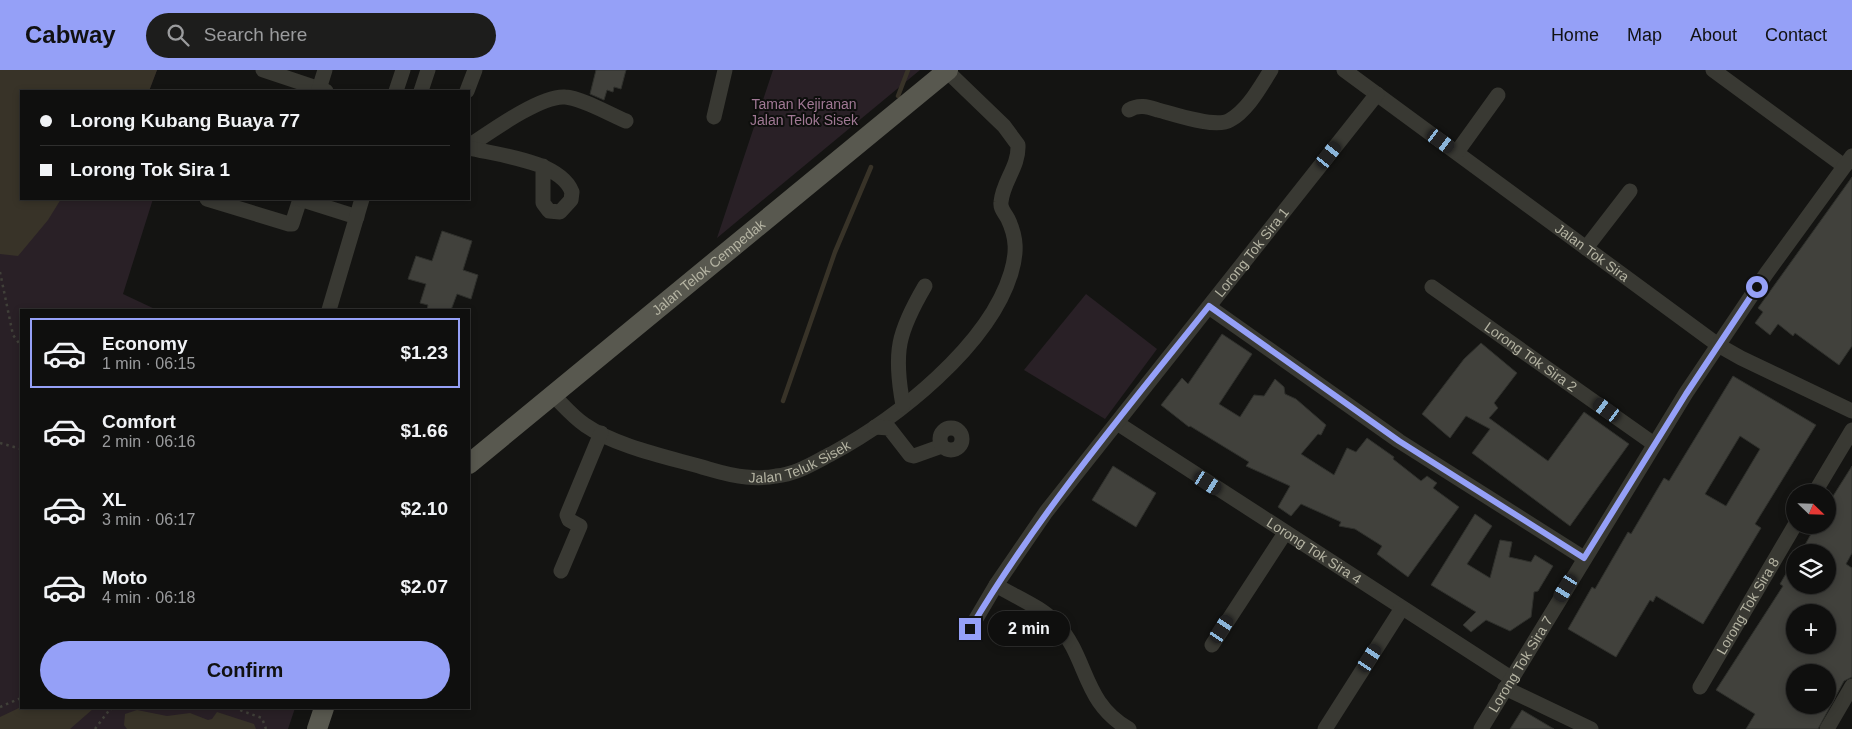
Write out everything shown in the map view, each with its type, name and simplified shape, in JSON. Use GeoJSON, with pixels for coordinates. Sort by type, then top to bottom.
{"type":"FeatureCollection","features":[{"type":"Feature","properties":{"kind":"main road","name":"Jalan Telok Cempedak"},"geometry":{"type":"LineString","coordinates":[[470,462],[948,70]]}},
{"type":"Feature","properties":{"kind":"main road"},"geometry":{"type":"LineString","coordinates":[[317,729],[324,709]]}},
{"type":"Feature","properties":{"kind":"street"},"geometry":{"type":"LineString","coordinates":[[263,70],[323,90],[325,70]]}},
{"type":"Feature","properties":{"kind":"street"},"geometry":{"type":"LineString","coordinates":[[396,90],[403,70]]}},
{"type":"Feature","properties":{"kind":"street"},"geometry":{"type":"LineString","coordinates":[[421,90],[428,70]]}},
{"type":"Feature","properties":{"kind":"street"},"geometry":{"type":"LineString","coordinates":[[467,90],[474,70]]}},
{"type":"Feature","properties":{"kind":"street"},"geometry":{"type":"LineString","coordinates":[[714,117],[725,70]]}},
{"type":"Feature","properties":{"kind":"street","name":"Jalan Teluk Sisek"},"geometry":{"type":"LineString","coordinates":[[552,394],[573,416],[600,433],[637,448],[685,463],[727,474],[759,478],[797,472],[851,443],[875,427],[938,378],[970,343],[1004,293],[1015,258],[1017,243],[1014,231],[1001,207],[1001,200],[1017,163],[1018,145],[1004,126],[948,70]]}},
{"type":"Feature","properties":{"kind":"street"},"geometry":{"type":"LineString","coordinates":[[1129,110],[1135,106],[1147,107],[1208,121],[1228,122],[1242,110],[1272,70]]}},
{"type":"Feature","properties":{"kind":"street","name":"Jalan Tok Sira"},"geometry":{"type":"LineString","coordinates":[[1344,70],[1718,345],[1741,358],[1850,406]]}},
{"type":"Feature","properties":{"kind":"street"},"geometry":{"type":"LineString","coordinates":[[1713,70],[1848,161]]}},
{"type":"Feature","properties":{"kind":"street","name":"Lorong Tok Sira 1"},"geometry":{"type":"LineString","coordinates":[[970,629],[996,585],[1046,512],[1377,94]]}},
{"type":"Feature","properties":{"kind":"street"},"geometry":{"type":"LineString","coordinates":[[1457,152],[1498,95]]}},
{"type":"Feature","properties":{"kind":"street"},"geometry":{"type":"LineString","coordinates":[[470,146],[521,113],[552,98],[564,97],[575,99],[626,121]]}},
{"type":"Feature","properties":{"kind":"street"},"geometry":{"type":"LineString","coordinates":[[470,147],[543,166]]}},
{"type":"Feature","properties":{"kind":"street","name":"Lorong Tok Sira 7"},"geometry":{"type":"LineString","coordinates":[[1481,729],[1654,444],[1766,274],[1848,161]]}},
{"type":"Feature","properties":{"kind":"street"},"geometry":{"type":"LineString","coordinates":[[1586,248],[1630,190]]}},
{"type":"Feature","properties":{"kind":"street"},"geometry":{"type":"LineString","coordinates":[[214,200],[229,202],[289,224],[292,224],[300,200]]}},
{"type":"Feature","properties":{"kind":"street"},"geometry":{"type":"LineString","coordinates":[[303,200],[357,216]]}},
{"type":"Feature","properties":{"kind":"street"},"geometry":{"type":"LineString","coordinates":[[329,309],[362,200]]}},
{"type":"Feature","properties":{"kind":"street"},"geometry":{"type":"LineString","coordinates":[[904,404],[898,376],[897,355],[906,324],[925,286]]}},
{"type":"Feature","properties":{"kind":"street","name":"Lorong Tok Sira 2"},"geometry":{"type":"LineString","coordinates":[[1432,287],[1654,444]]}},
{"type":"Feature","properties":{"kind":"street"},"geometry":{"type":"LineString","coordinates":[[1209,306],[1399,441],[1584,558]]}},
{"type":"Feature","properties":{"kind":"street","name":"Lorong Tok Sira 4"},"geometry":{"type":"LineString","coordinates":[[1117,423],[1402,608],[1508,683],[1591,729]]}},
{"type":"Feature","properties":{"kind":"street"},"geometry":{"type":"LineString","coordinates":[[875,427],[889,428],[910,455],[914,456],[942,446]]}},
{"type":"Feature","properties":{"kind":"street"},"geometry":{"type":"LineString","coordinates":[[1820,484],[1852,430]]}},
{"type":"Feature","properties":{"kind":"street"},"geometry":{"type":"LineString","coordinates":[[562,571],[580,526],[568,520],[567,515],[600,433]]}},
{"type":"Feature","properties":{"kind":"street"},"geometry":{"type":"LineString","coordinates":[[1212,645],[1285,533]]}},
{"type":"Feature","properties":{"kind":"street","name":"Lorong Tok Sira 8"},"geometry":{"type":"LineString","coordinates":[[1700,687],[1790,534]]}},
{"type":"Feature","properties":{"kind":"street"},"geometry":{"type":"LineString","coordinates":[[996,585],[1056,623],[1067,638],[1101,707],[1112,719],[1129,729]]}},
{"type":"Feature","properties":{"kind":"street"},"geometry":{"type":"LineString","coordinates":[[1325,729],[1402,608]]}},
{"type":"Feature","properties":{"kind":"street"},"geometry":{"type":"LineString","coordinates":[[1827,729],[1852,686]]}},
{"type":"Feature","properties":{"kind":"path"},"geometry":{"type":"LineString","coordinates":[[0,272],[2,273],[13,335],[20,345]]}},
{"type":"Feature","properties":{"kind":"path"},"geometry":{"type":"LineString","coordinates":[[0,443],[20,449]]}},
{"type":"Feature","properties":{"kind":"path"},"geometry":{"type":"LineString","coordinates":[[0,707],[20,698]]}},
{"type":"Feature","properties":{"kind":"path"},"geometry":{"type":"LineString","coordinates":[[95,729],[110,709]]}},
{"type":"Feature","properties":{"kind":"path"},"geometry":{"type":"LineString","coordinates":[[237,709],[262,718],[266,729]]}},
{"type":"Feature","properties":{"kind":"green space"},"geometry":{"type":"Polygon","coordinates":[[[0,70],[157,70],[149,90],[20,90],[20,200],[153,200],[123,294],[155,309],[20,309],[20,709],[295,709],[288,729],[0,729],[0,70]]]}},
{"type":"Feature","properties":{"kind":"green space","name":"Taman Kejiranan Jalan Telok Sisek"},"geometry":{"type":"Polygon","coordinates":[[[773,70],[920,70],[717,238],[773,70]]]}},
{"type":"Feature","properties":{"kind":"green space"},"geometry":{"type":"Polygon","coordinates":[[[1086,294],[1157,349],[1105,419],[1024,370],[1086,294]]]}},
{"type":"Feature","properties":{"kind":"shaded area"},"geometry":{"type":"Polygon","coordinates":[[[0,70],[157,70],[149,90],[20,90],[20,200],[60,200],[48,220],[18,256],[0,254],[0,70]]]}},
{"type":"Feature","properties":{"kind":"shaded area"},"geometry":{"type":"Polygon","coordinates":[[[20,707],[20,709],[93,709],[70,729],[0,729],[0,717],[20,707]]]}},
{"type":"Feature","properties":{"kind":"shaded area"},"geometry":{"type":"Polygon","coordinates":[[[137,710],[167,716],[190,713],[208,720],[212,719],[217,712],[254,724],[256,729],[127,729],[124,725],[125,714],[137,710]]]}},
{"type":"Feature","properties":{"kind":"building"},"geometry":{"type":"Polygon","coordinates":[[[596,70],[626,70],[621,89],[614,87],[613,92],[607,90],[604,100],[590,94],[596,70]]]}},
{"type":"Feature","properties":{"kind":"building"},"geometry":{"type":"Polygon","coordinates":[[[1852,177],[1852,346],[1839,365],[1795,333],[1793,336],[1778,324],[1770,335],[1755,323],[1763,312],[1758,308],[1852,177]]]}},
{"type":"Feature","properties":{"kind":"building"},"geometry":{"type":"Polygon","coordinates":[[[442,231],[472,241],[463,270],[478,275],[471,299],[457,294],[451,309],[427,309],[428,305],[420,303],[426,284],[408,279],[416,256],[432,261],[442,231]]]}},
{"type":"Feature","properties":{"kind":"building"},"geometry":{"type":"Polygon","coordinates":[[[1222,334],[1252,354],[1219,404],[1240,417],[1254,395],[1264,396],[1275,379],[1284,387],[1285,394],[1296,399],[1326,425],[1321,435],[1318,434],[1301,454],[1334,475],[1347,448],[1356,452],[1367,438],[1394,457],[1393,459],[1421,481],[1427,476],[1437,483],[1433,488],[1459,507],[1408,577],[1377,554],[1382,546],[1355,529],[1339,526],[1341,522],[1301,504],[1291,516],[1278,507],[1290,486],[1246,466],[1249,462],[1189,427],[1161,405],[1182,378],[1188,384],[1222,334]]]}},
{"type":"Feature","properties":{"kind":"building"},"geometry":{"type":"Polygon","coordinates":[[[1481,343],[1517,373],[1494,403],[1498,408],[1489,418],[1548,461],[1584,412],[1629,444],[1570,526],[1472,453],[1490,429],[1466,416],[1450,438],[1422,414],[1464,359],[1481,343]]]}},
{"type":"Feature","properties":{"kind":"building"},"geometry":{"type":"Polygon","coordinates":[[[1733,376],[1816,425],[1755,524],[1761,528],[1703,624],[1656,596],[1653,602],[1650,600],[1616,657],[1568,629],[1592,587],[1595,589],[1628,532],[1631,534],[1664,478],[1669,481],[1733,376]],[[1740,436],[1705,494],[1726,506],[1760,449],[1740,436]]]}},
{"type":"Feature","properties":{"kind":"building"},"geometry":{"type":"Polygon","coordinates":[[[1113,466],[1156,493],[1136,527],[1092,500],[1113,466]]]}},
{"type":"Feature","properties":{"kind":"building"},"geometry":{"type":"Polygon","coordinates":[[[1852,466],[1852,553],[1846,564],[1852,568],[1852,677],[1844,681],[1836,696],[1836,664],[1786,664],[1786,714],[1826,714],[1818,729],[1746,729],[1755,714],[1716,690],[1783,586],[1780,584],[1786,574],[1786,594],[1836,594],[1836,544],[1805,544],[1811,534],[1836,534],[1836,491],[1852,466]]]}},
{"type":"Feature","properties":{"kind":"building"},"geometry":{"type":"Polygon","coordinates":[[[1475,514],[1492,526],[1467,564],[1490,578],[1500,540],[1512,542],[1509,557],[1531,562],[1535,555],[1553,566],[1538,591],[1534,592],[1531,617],[1510,631],[1486,620],[1471,632],[1463,625],[1476,612],[1431,585],[1475,514]]]}},
{"type":"Feature","properties":{"kind":"building"},"geometry":{"type":"Polygon","coordinates":[[[1522,710],[1554,729],[1510,729],[1522,710]]]}},
{"type":"Feature","properties":{"kind":"waterway"},"geometry":{"type":"LineString","coordinates":[[898,96],[908,70]]}},
{"type":"Feature","properties":{"kind":"waterway"},"geometry":{"type":"LineString","coordinates":[[783,401],[835,252],[871,167]]}},
{"type":"Feature","properties":{"kind":"route"},"geometry":{"type":"LineString","coordinates":[[970,629],[996,585],[1046,512],[1209,306],[1399,441],[1584,558],[1654,444],[1757,287]]}}]}
